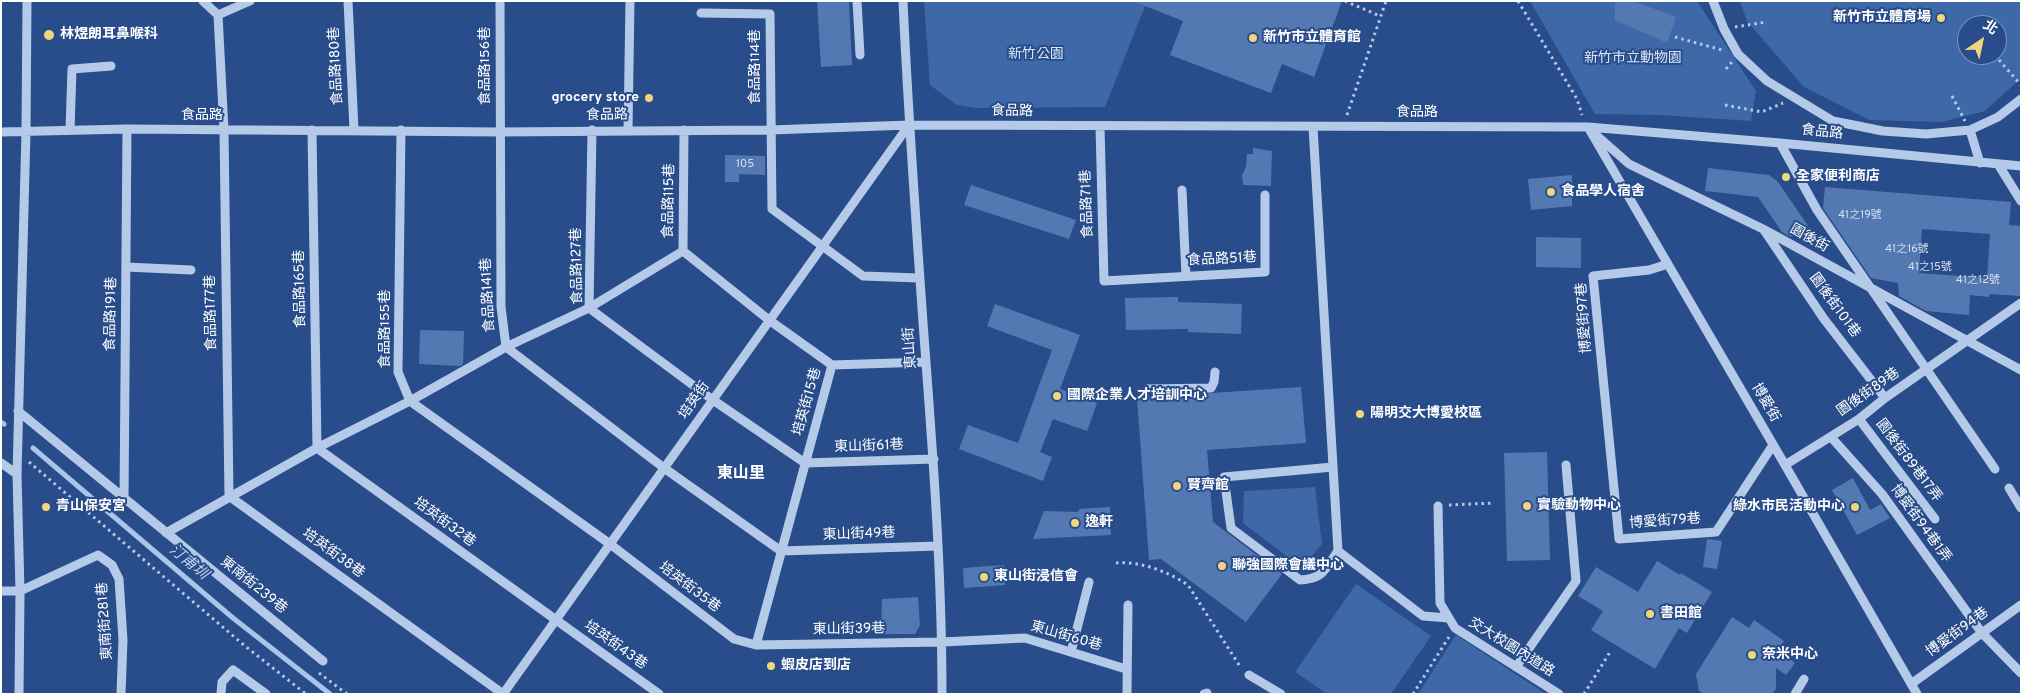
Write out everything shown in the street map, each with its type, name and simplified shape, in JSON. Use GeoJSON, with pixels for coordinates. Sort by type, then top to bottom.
{"type":"FeatureCollection","features":[{"type":"Feature","properties":{"kind":"street"},"geometry":{"type":"LineString","coordinates":[[19,694],[20,591],[17,453],[26,132],[27,1]]}},
{"type":"Feature","properties":{"kind":"street"},"geometry":{"type":"LineString","coordinates":[[203,1],[218,15],[250,1]]}},
{"type":"Feature","properties":{"kind":"street","name":"食品路180巷"},"geometry":{"type":"LineString","coordinates":[[348,1],[354,130]]}},
{"type":"Feature","properties":{"kind":"street","name":"食品路156巷"},"geometry":{"type":"LineString","coordinates":[[500,1],[500,132]]}},
{"type":"Feature","properties":{"kind":"street"},"geometry":{"type":"LineString","coordinates":[[628,130],[630,1]]}},
{"type":"Feature","properties":{"kind":"street"},"geometry":{"type":"LineString","coordinates":[[857,1],[860,55]]}},
{"type":"Feature","properties":{"kind":"street","name":"東山街"},"geometry":{"type":"LineString","coordinates":[[903,1],[908,125],[934,459],[942,642],[942,694]]}},
{"type":"Feature","properties":{"kind":"street"},"geometry":{"type":"LineString","coordinates":[[1713,1],[1724,29],[1738,54],[1767,81],[1833,121],[1883,131],[1926,134],[1970,130],[1998,117],[2021,99]]}},
{"type":"Feature","properties":{"kind":"street","name":"食品路114巷"},"geometry":{"type":"LineString","coordinates":[[701,13],[770,14],[770,130]]}},
{"type":"Feature","properties":{"kind":"street","name":"食品路177巷"},"geometry":{"type":"LineString","coordinates":[[218,15],[224,130],[229,496]]}},
{"type":"Feature","properties":{"kind":"street"},"geometry":{"type":"LineString","coordinates":[[70,130],[72,69],[111,66]]}},
{"type":"Feature","properties":{"kind":"street","name":"食品路"},"geometry":{"type":"LineString","coordinates":[[1,132],[127,129],[500,132],[770,130],[908,125],[1588,127],[2021,166]]}},
{"type":"Feature","properties":{"kind":"street","name":"培英街"},"geometry":{"type":"LineString","coordinates":[[503,694],[908,125]]}},
{"type":"Feature","properties":{"kind":"street","name":"食品路71巷"},"geometry":{"type":"LineString","coordinates":[[1100,127],[1104,281]]}},
{"type":"Feature","properties":{"kind":"street"},"geometry":{"type":"LineString","coordinates":[[1312,127],[1333,467],[1338,551],[1321,574],[1314,580],[1300,580],[1231,528],[1224,477],[1333,467]]}},
{"type":"Feature","properties":{"kind":"street","name":"園後街"},"geometry":{"type":"LineString","coordinates":[[1588,127],[1629,164],[1763,229],[2021,370]]}},
{"type":"Feature","properties":{"kind":"street","name":"博愛街"},"geometry":{"type":"LineString","coordinates":[[1588,127],[1917,694]]}},
{"type":"Feature","properties":{"kind":"street","name":"食品路191巷"},"geometry":{"type":"LineString","coordinates":[[124,500],[127,129]]}},
{"type":"Feature","properties":{"kind":"street","name":"食品路165巷"},"geometry":{"type":"LineString","coordinates":[[312,130],[317,448]]}},
{"type":"Feature","properties":{"kind":"street","name":"食品路155巷"},"geometry":{"type":"LineString","coordinates":[[401,130],[398,372],[410,401]]}},
{"type":"Feature","properties":{"kind":"street","name":"食品路127巷"},"geometry":{"type":"LineString","coordinates":[[592,130],[589,308],[713,400],[804,463]]}},
{"type":"Feature","properties":{"kind":"street","name":"食品路115巷"},"geometry":{"type":"LineString","coordinates":[[684,130],[683,251],[770,320]]}},
{"type":"Feature","properties":{"kind":"street"},"geometry":{"type":"LineString","coordinates":[[770,130],[772,209],[863,276],[920,278]]}},
{"type":"Feature","properties":{"kind":"street"},"geometry":{"type":"LineString","coordinates":[[1970,130],[1980,163]]}},
{"type":"Feature","properties":{"kind":"street","name":"食品路141巷"},"geometry":{"type":"LineString","coordinates":[[500,132],[501,307],[506,347],[664,468],[781,552]]}},
{"type":"Feature","properties":{"kind":"street"},"geometry":{"type":"LineString","coordinates":[[1780,143],[1817,210],[1995,469]]}},
{"type":"Feature","properties":{"kind":"street"},"geometry":{"type":"LineString","coordinates":[[1998,164],[2021,201]]}},
{"type":"Feature","properties":{"kind":"street"},"geometry":{"type":"LineString","coordinates":[[1182,190],[1186,276]]}},
{"type":"Feature","properties":{"kind":"street","name":"食品路51巷"},"geometry":{"type":"LineString","coordinates":[[1104,281],[1265,272],[1265,195]]}},
{"type":"Feature","properties":{"kind":"street","name":"園後街101巷"},"geometry":{"type":"LineString","coordinates":[[1763,229],[1824,319],[1885,398]]}},
{"type":"Feature","properties":{"kind":"street"},"geometry":{"type":"LineString","coordinates":[[166,533],[229,496],[317,448],[410,401],[506,347],[589,308],[683,251]]}},
{"type":"Feature","properties":{"kind":"street","name":"博愛街97巷"},"geometry":{"type":"LineString","coordinates":[[1606,402],[1593,276],[1648,270],[1668,264]]}},
{"type":"Feature","properties":{"kind":"street"},"geometry":{"type":"LineString","coordinates":[[126,267],[191,270]]}},
{"type":"Feature","properties":{"kind":"street","name":"園後街89巷"},"geometry":{"type":"LineString","coordinates":[[1785,464],[1859,419],[1885,398],[2021,303]]}},
{"type":"Feature","properties":{"kind":"street","name":"培英街15巷"},"geometry":{"type":"LineString","coordinates":[[756,645],[832,365],[770,320]]}},
{"type":"Feature","properties":{"kind":"street"},"geometry":{"type":"LineString","coordinates":[[832,365],[926,362]]}},
{"type":"Feature","properties":{"kind":"street"},"geometry":{"type":"LineString","coordinates":[[1148,389],[1211,388],[1215,372]]}},
{"type":"Feature","properties":{"kind":"street"},"geometry":{"type":"LineString","coordinates":[[410,401],[610,544]]}},
{"type":"Feature","properties":{"kind":"street","name":"博愛街79巷"},"geometry":{"type":"LineString","coordinates":[[1606,402],[1619,539],[1716,532],[1774,445]]}},
{"type":"Feature","properties":{"kind":"street","name":"東南街239巷"},"geometry":{"type":"LineString","coordinates":[[18,411],[124,500],[323,661]]}},
{"type":"Feature","properties":{"kind":"street","name":"園後街89巷17弄"},"geometry":{"type":"LineString","coordinates":[[1859,419],[1935,519]]}},
{"type":"Feature","properties":{"kind":"street","name":"博愛街94巷1弄"},"geometry":{"type":"LineString","coordinates":[[1831,436],[1882,494],[1982,633],[2021,673]]}},
{"type":"Feature","properties":{"kind":"street","name":"培英街32巷"},"geometry":{"type":"LineString","coordinates":[[317,448],[556,620]]}},
{"type":"Feature","properties":{"kind":"street","name":"東山街61巷"},"geometry":{"type":"LineString","coordinates":[[804,463],[934,459]]}},
{"type":"Feature","properties":{"kind":"street"},"geometry":{"type":"LineString","coordinates":[[1,463],[17,474]]}},
{"type":"Feature","properties":{"kind":"street"},"geometry":{"type":"LineString","coordinates":[[1516,667],[1576,581],[1566,465]]}},
{"type":"Feature","properties":{"kind":"street"},"geometry":{"type":"LineString","coordinates":[[2009,488],[2021,508]]}},
{"type":"Feature","properties":{"kind":"street","name":"培英街38巷"},"geometry":{"type":"LineString","coordinates":[[229,496],[503,694]]}},
{"type":"Feature","properties":{"kind":"street","name":"交大校園內道路"},"geometry":{"type":"LineString","coordinates":[[1438,506],[1440,603],[1455,628],[1559,694]]}},
{"type":"Feature","properties":{"kind":"street","name":"培英街35巷"},"geometry":{"type":"LineString","coordinates":[[610,544],[734,639],[756,645]]}},
{"type":"Feature","properties":{"kind":"street","name":"東山街49巷"},"geometry":{"type":"LineString","coordinates":[[781,552],[938,546]]}},
{"type":"Feature","properties":{"kind":"street"},"geometry":{"type":"LineString","coordinates":[[1338,551],[1422,616],[1449,618]]}},
{"type":"Feature","properties":{"kind":"street","name":"東南街281巷"},"geometry":{"type":"LineString","coordinates":[[20,591],[98,555],[112,564],[119,578],[123,640],[121,694]]}},
{"type":"Feature","properties":{"kind":"street"},"geometry":{"type":"LineString","coordinates":[[1071,652],[1089,582]]}},
{"type":"Feature","properties":{"kind":"street"},"geometry":{"type":"LineString","coordinates":[[1,591],[20,591]]}},
{"type":"Feature","properties":{"kind":"street","name":"博愛街94巷"},"geometry":{"type":"LineString","coordinates":[[1911,684],[2021,604]]}},
{"type":"Feature","properties":{"kind":"street"},"geometry":{"type":"LineString","coordinates":[[1127,694],[1128,605]]}},
{"type":"Feature","properties":{"kind":"street","name":"培英街43巷"},"geometry":{"type":"LineString","coordinates":[[556,620],[659,694]]}},
{"type":"Feature","properties":{"kind":"street","name":"東山街60巷"},"geometry":{"type":"LineString","coordinates":[[942,642],[1025,638],[1126,669]]}},
{"type":"Feature","properties":{"kind":"street","name":"東山街39巷"},"geometry":{"type":"LineString","coordinates":[[756,645],[942,642]]}},
{"type":"Feature","properties":{"kind":"street"},"geometry":{"type":"LineString","coordinates":[[221,694],[222,682],[232,670],[266,694]]}},
{"type":"Feature","properties":{"kind":"street"},"geometry":{"type":"LineString","coordinates":[[1249,675],[1281,694]]}},
{"type":"Feature","properties":{"kind":"street"},"geometry":{"type":"LineString","coordinates":[[1795,694],[1804,679]]}},
{"type":"Feature","properties":{"kind":"path"},"geometry":{"type":"LineString","coordinates":[[1345,1],[1380,16]]}},
{"type":"Feature","properties":{"kind":"path"},"geometry":{"type":"LineString","coordinates":[[1342,127],[1386,1]]}},
{"type":"Feature","properties":{"kind":"path"},"geometry":{"type":"LineString","coordinates":[[1518,1],[1577,99],[1583,121],[1588,127]]}},
{"type":"Feature","properties":{"kind":"path"},"geometry":{"type":"LineString","coordinates":[[1724,29],[1766,22]]}},
{"type":"Feature","properties":{"kind":"path"},"geometry":{"type":"LineString","coordinates":[[1675,37],[1738,54]]}},
{"type":"Feature","properties":{"kind":"path"},"geometry":{"type":"LineString","coordinates":[[2003,65],[2021,85]]}},
{"type":"Feature","properties":{"kind":"path"},"geometry":{"type":"LineString","coordinates":[[1952,96],[1970,130]]}},
{"type":"Feature","properties":{"kind":"path"},"geometry":{"type":"LineString","coordinates":[[1725,105],[1762,112],[1796,98]]}},
{"type":"Feature","properties":{"kind":"path"},"geometry":{"type":"LineString","coordinates":[[17,453],[245,646],[306,694]]}},
{"type":"Feature","properties":{"kind":"path"},"geometry":{"type":"LineString","coordinates":[[1438,506],[1494,503]]}},
{"type":"Feature","properties":{"kind":"path"},"geometry":{"type":"LineString","coordinates":[[1116,563],[1131,562],[1175,576],[1188,585],[1240,667],[1249,675]]}},
{"type":"Feature","properties":{"kind":"path"},"geometry":{"type":"LineString","coordinates":[[1413,694],[1455,628]]}},
{"type":"Feature","properties":{"kind":"path"},"geometry":{"type":"LineString","coordinates":[[1584,694],[1610,652]]}},
{"type":"Feature","properties":{"kind":"path"},"geometry":{"type":"LineString","coordinates":[[315,670],[347,694]]}},
{"type":"Feature","properties":{"kind":"green space","name":"新竹公園"},"geometry":{"type":"Polygon","coordinates":[[[924,1],[1147,1],[1105,107],[977,108],[957,105],[930,85],[924,1]]]}},
{"type":"Feature","properties":{"kind":"green space","name":"新竹市立動物園"},"geometry":{"type":"Polygon","coordinates":[[[1530,1],[1697,1],[1756,91],[1751,121],[1660,115],[1595,114],[1530,1]]]}},
{"type":"Feature","properties":{"kind":"green space","name":"新竹市立體育場"},"geometry":{"type":"Polygon","coordinates":[[[1740,1],[2021,1],[2021,78],[1985,111],[1942,122],[1869,120],[1804,87],[1747,21],[1740,1]]]}},
{"type":"Feature","properties":{"kind":"green space"},"geometry":{"type":"Polygon","coordinates":[[[1315,487],[1322,544],[1302,568],[1243,523],[1244,491],[1315,487]]]}},
{"type":"Feature","properties":{"kind":"green space"},"geometry":{"type":"Polygon","coordinates":[[[1356,584],[1431,636],[1391,694],[1327,694],[1295,672],[1356,584]]]}},
{"type":"Feature","properties":{"kind":"green space"},"geometry":{"type":"Polygon","coordinates":[[[1456,635],[1546,694],[1418,694],[1456,635]]]}},
{"type":"Feature","properties":{"kind":"building"},"geometry":{"type":"Polygon","coordinates":[[[817,1],[849,1],[852,65],[821,67],[817,1]]]}},
{"type":"Feature","properties":{"kind":"building","name":"新竹市立體育館"},"geometry":{"type":"Polygon","coordinates":[[[1133,1],[1342,1],[1314,77],[1282,64],[1271,93],[1170,55],[1183,21],[1133,1]]]}},
{"type":"Feature","properties":{"kind":"building"},"geometry":{"type":"Polygon","coordinates":[[[1615,1],[1633,1],[1676,17],[1667,43],[1615,20],[1615,1]]]}},
{"type":"Feature","properties":{"kind":"building"},"geometry":{"type":"Polygon","coordinates":[[[1253,148],[1272,151],[1271,186],[1243,185],[1242,175],[1246,167],[1247,154],[1253,154],[1253,148]]]}},
{"type":"Feature","properties":{"kind":"building"},"geometry":{"type":"Polygon","coordinates":[[[725,155],[765,156],[765,175],[739,174],[739,182],[725,182],[725,155]]]}},
{"type":"Feature","properties":{"kind":"building"},"geometry":{"type":"Polygon","coordinates":[[[1708,168],[1769,175],[1778,182],[1808,226],[1791,237],[1782,232],[1758,197],[1705,191],[1708,168]]]}},
{"type":"Feature","properties":{"kind":"building","name":"食品學人宿舍"},"geometry":{"type":"Polygon","coordinates":[[[1572,175],[1572,206],[1531,210],[1528,179],[1572,175]]]}},
{"type":"Feature","properties":{"kind":"building"},"geometry":{"type":"Polygon","coordinates":[[[971,185],[1076,220],[1069,239],[964,205],[971,185]]]}},
{"type":"Feature","properties":{"kind":"building"},"geometry":{"type":"Polygon","coordinates":[[[1825,187],[2011,202],[2009,225],[2021,226],[2021,296],[1990,294],[1989,297],[1970,295],[1969,315],[1926,311],[1899,296],[1898,283],[1871,278],[1823,208],[1825,187]],[[1922,229],[1919,273],[1987,278],[1990,234],[1922,229]]]}},
{"type":"Feature","properties":{"kind":"building"},"geometry":{"type":"Polygon","coordinates":[[[1536,237],[1581,238],[1581,268],[1536,267],[1536,237]]]}},
{"type":"Feature","properties":{"kind":"building"},"geometry":{"type":"Polygon","coordinates":[[[1178,297],[1178,302],[1242,304],[1241,334],[1188,332],[1188,329],[1126,330],[1125,298],[1178,297]]]}},
{"type":"Feature","properties":{"kind":"building","name":"國際企業人才培訓中心"},"geometry":{"type":"Polygon","coordinates":[[[995,304],[1080,335],[1060,389],[1097,403],[1087,431],[1053,419],[1040,452],[1052,457],[1043,481],[959,449],[968,425],[1018,443],[1052,350],[987,326],[995,304]]]}},
{"type":"Feature","properties":{"kind":"building"},"geometry":{"type":"Polygon","coordinates":[[[420,330],[464,331],[463,364],[460,366],[419,364],[420,330]]]}},
{"type":"Feature","properties":{"kind":"building","name":"賢齊館"},"geometry":{"type":"Polygon","coordinates":[[[1301,387],[1306,443],[1207,450],[1213,522],[1282,574],[1246,622],[1161,559],[1149,560],[1137,398],[1301,387]]]}},
{"type":"Feature","properties":{"kind":"building","name":"實驗動物中心"},"geometry":{"type":"Polygon","coordinates":[[[1547,452],[1550,560],[1507,561],[1504,453],[1547,452]]]}},
{"type":"Feature","properties":{"kind":"building","name":"綠水市民活動中心"},"geometry":{"type":"Polygon","coordinates":[[[1853,478],[1870,510],[1881,504],[1890,518],[1857,535],[1832,490],[1853,478]]]}},
{"type":"Feature","properties":{"kind":"building","name":"逸軒"},"geometry":{"type":"Polygon","coordinates":[[[1110,507],[1111,535],[1033,539],[1044,511],[1077,512],[1080,509],[1110,507]]]}},
{"type":"Feature","properties":{"kind":"building"},"geometry":{"type":"Polygon","coordinates":[[[1707,539],[1722,541],[1717,569],[1703,567],[1707,539]]]}},
{"type":"Feature","properties":{"kind":"building","name":"書田館"},"geometry":{"type":"Polygon","coordinates":[[[1657,561],[1712,592],[1687,633],[1679,628],[1655,669],[1591,630],[1603,611],[1578,596],[1596,567],[1638,592],[1657,561]]]}},
{"type":"Feature","properties":{"kind":"building","name":"東山街浸信會"},"geometry":{"type":"Polygon","coordinates":[[[1004,565],[1005,585],[964,588],[963,568],[1004,565]]]}},
{"type":"Feature","properties":{"kind":"building"},"geometry":{"type":"Polygon","coordinates":[[[918,597],[920,625],[915,634],[881,634],[882,599],[918,597]]]}},
{"type":"Feature","properties":{"kind":"building","name":"奈米中心"},"geometry":{"type":"Polygon","coordinates":[[[1732,617],[1749,628],[1754,620],[1784,641],[1778,649],[1795,663],[1786,675],[1776,668],[1776,689],[1772,694],[1704,694],[1699,691],[1696,674],[1732,617]]]}},
{"type":"Feature","properties":{"kind":"waterway","name":"汀甫圳"},"geometry":{"type":"LineString","coordinates":[[33,448],[233,618],[330,694]]}},
{"type":"Feature","properties":{"kind":"place","name":"新竹市立體育場"},"geometry":{"type":"Point","coordinates":[1941,18]}},
{"type":"Feature","properties":{"kind":"place","name":"林煜朗耳鼻喉科"},"geometry":{"type":"Point","coordinates":[49,35]}},
{"type":"Feature","properties":{"kind":"place","name":"新竹市立體育館"},"geometry":{"type":"Point","coordinates":[1253,38]}},
{"type":"Feature","properties":{"kind":"place","name":"grocery store"},"geometry":{"type":"Point","coordinates":[649,98]}},
{"type":"Feature","properties":{"kind":"place","name":"全家便利商店"},"geometry":{"type":"Point","coordinates":[1786,177]}},
{"type":"Feature","properties":{"kind":"place","name":"食品學人宿舍"},"geometry":{"type":"Point","coordinates":[1551,192]}},
{"type":"Feature","properties":{"kind":"place","name":"國際企業人才培訓中心"},"geometry":{"type":"Point","coordinates":[1057,396]}},
{"type":"Feature","properties":{"kind":"place","name":"陽明交大博愛校區"},"geometry":{"type":"Point","coordinates":[1360,414]}},
{"type":"Feature","properties":{"kind":"place","name":"賢齊館"},"geometry":{"type":"Point","coordinates":[1177,486]}},
{"type":"Feature","properties":{"kind":"place","name":"實驗動物中心"},"geometry":{"type":"Point","coordinates":[1527,506]}},
{"type":"Feature","properties":{"kind":"place","name":"青山保安宮"},"geometry":{"type":"Point","coordinates":[46,507]}},
{"type":"Feature","properties":{"kind":"place","name":"綠水市民活動中心"},"geometry":{"type":"Point","coordinates":[1855,507]}},
{"type":"Feature","properties":{"kind":"place","name":"逸軒"},"geometry":{"type":"Point","coordinates":[1075,523]}},
{"type":"Feature","properties":{"kind":"place","name":"聯強國際會議中心"},"geometry":{"type":"Point","coordinates":[1222,566]}},
{"type":"Feature","properties":{"kind":"place","name":"東山街浸信會"},"geometry":{"type":"Point","coordinates":[984,577]}},
{"type":"Feature","properties":{"kind":"place","name":"書田館"},"geometry":{"type":"Point","coordinates":[1650,614]}},
{"type":"Feature","properties":{"kind":"place","name":"奈米中心"},"geometry":{"type":"Point","coordinates":[1752,655]}},
{"type":"Feature","properties":{"kind":"place","name":"蝦皮店到店"},"geometry":{"type":"Point","coordinates":[771,666]}},
{"type":"Feature","properties":{"kind":"district","name":"東山里"},"geometry":{"type":"Point","coordinates":[741,475]}}]}
